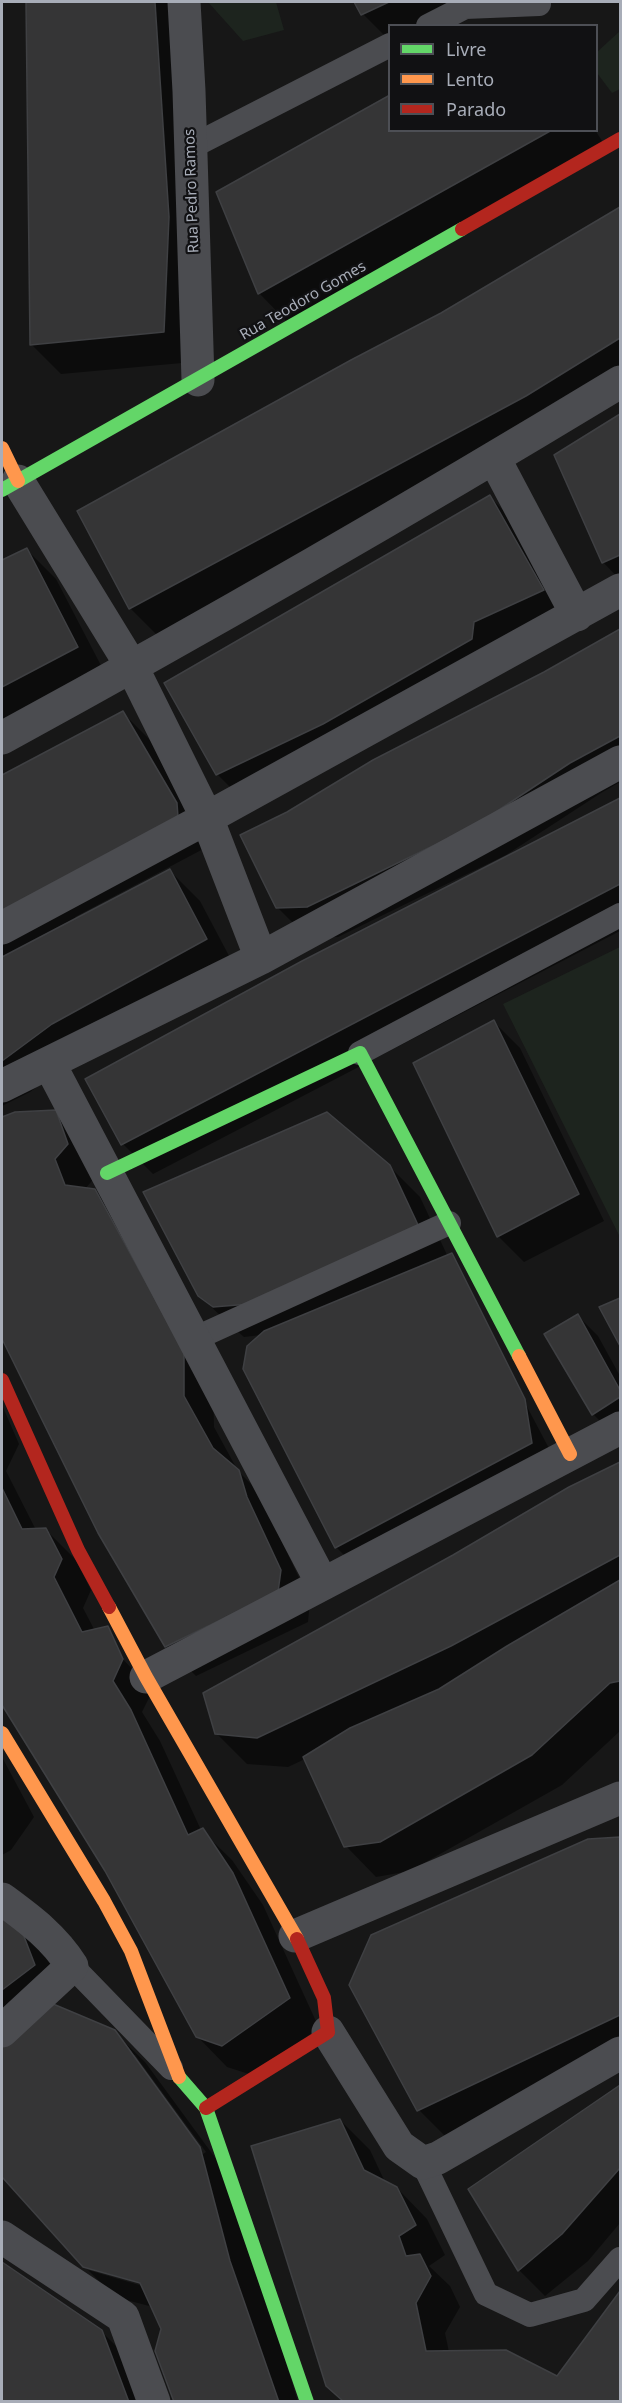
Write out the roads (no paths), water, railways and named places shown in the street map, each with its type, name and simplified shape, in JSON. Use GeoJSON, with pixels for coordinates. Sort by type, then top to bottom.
{"type":"FeatureCollection","features":[{"type":"Feature","properties":{"kind":"street","name":"Rua Pedro Ramos"},"geometry":{"type":"LineString","coordinates":[[184,2],[198,380]]}},
{"type":"Feature","properties":{"kind":"street","name":"Rua Teodoro Gomes"},"geometry":{"type":"LineString","coordinates":[[10,486],[621,139]]}},
{"type":"Feature","properties":{"kind":"street"},"geometry":{"type":"LineString","coordinates":[[2,738],[132,667],[621,382]]}},
{"type":"Feature","properties":{"kind":"street"},"geometry":{"type":"LineString","coordinates":[[2,448],[10,486],[132,667],[207,818],[261,958]]}},
{"type":"Feature","properties":{"kind":"street"},"geometry":{"type":"LineString","coordinates":[[494,458],[577,615]]}},
{"type":"Feature","properties":{"kind":"street"},"geometry":{"type":"LineString","coordinates":[[2,928],[621,590]]}},
{"type":"Feature","properties":{"kind":"street"},"geometry":{"type":"LineString","coordinates":[[2,1086],[261,958],[621,762]]}},
{"type":"Feature","properties":{"kind":"street"},"geometry":{"type":"LineString","coordinates":[[107,1173],[360,1053],[570,1454]]}},
{"type":"Feature","properties":{"kind":"street"},"geometry":{"type":"LineString","coordinates":[[49,1063],[322,1583]]}},
{"type":"Feature","properties":{"kind":"street"},"geometry":{"type":"LineString","coordinates":[[2,1380],[78,1550],[146,1677],[295,1936],[324,1998],[328,2032],[399,2146],[423,2163],[438,2158],[621,2053]]}},
{"type":"Feature","properties":{"kind":"street"},"geometry":{"type":"LineString","coordinates":[[146,1677],[621,1428]]}},
{"type":"Feature","properties":{"kind":"street"},"geometry":{"type":"LineString","coordinates":[[2,1733],[104,1901],[131,1951],[178,2076],[206,2108],[307,2402]]}},
{"type":"Feature","properties":{"kind":"street"},"geometry":{"type":"LineString","coordinates":[[295,1936],[621,1798]]}},
{"type":"Feature","properties":{"kind":"street"},"geometry":{"type":"LineString","coordinates":[[2,1899],[38,1925],[61,1948],[72,1966],[2,2031]]}},
{"type":"Feature","properties":{"kind":"street"},"geometry":{"type":"LineString","coordinates":[[206,2108],[328,2032]]}},
{"type":"Feature","properties":{"kind":"street"},"geometry":{"type":"LineString","coordinates":[[2,2237],[123,2317],[154,2402]]}},
{"type":"Feature","properties":{"kind":"lane"},"geometry":{"type":"LineString","coordinates":[[432,24],[465,7],[539,4]]}},
{"type":"Feature","properties":{"kind":"lane"},"geometry":{"type":"LineString","coordinates":[[191,147],[388,46]]}},
{"type":"Feature","properties":{"kind":"lane"},"geometry":{"type":"LineString","coordinates":[[360,1053],[621,915]]}},
{"type":"Feature","properties":{"kind":"lane"},"geometry":{"type":"LineString","coordinates":[[194,1339],[449,1223]]}},
{"type":"Feature","properties":{"kind":"lane"},"geometry":{"type":"LineString","coordinates":[[72,1966],[178,2076]]}},
{"type":"Feature","properties":{"kind":"lane"},"geometry":{"type":"LineString","coordinates":[[423,2163],[486,2294],[530,2315],[584,2300],[621,2259]]}}]}
